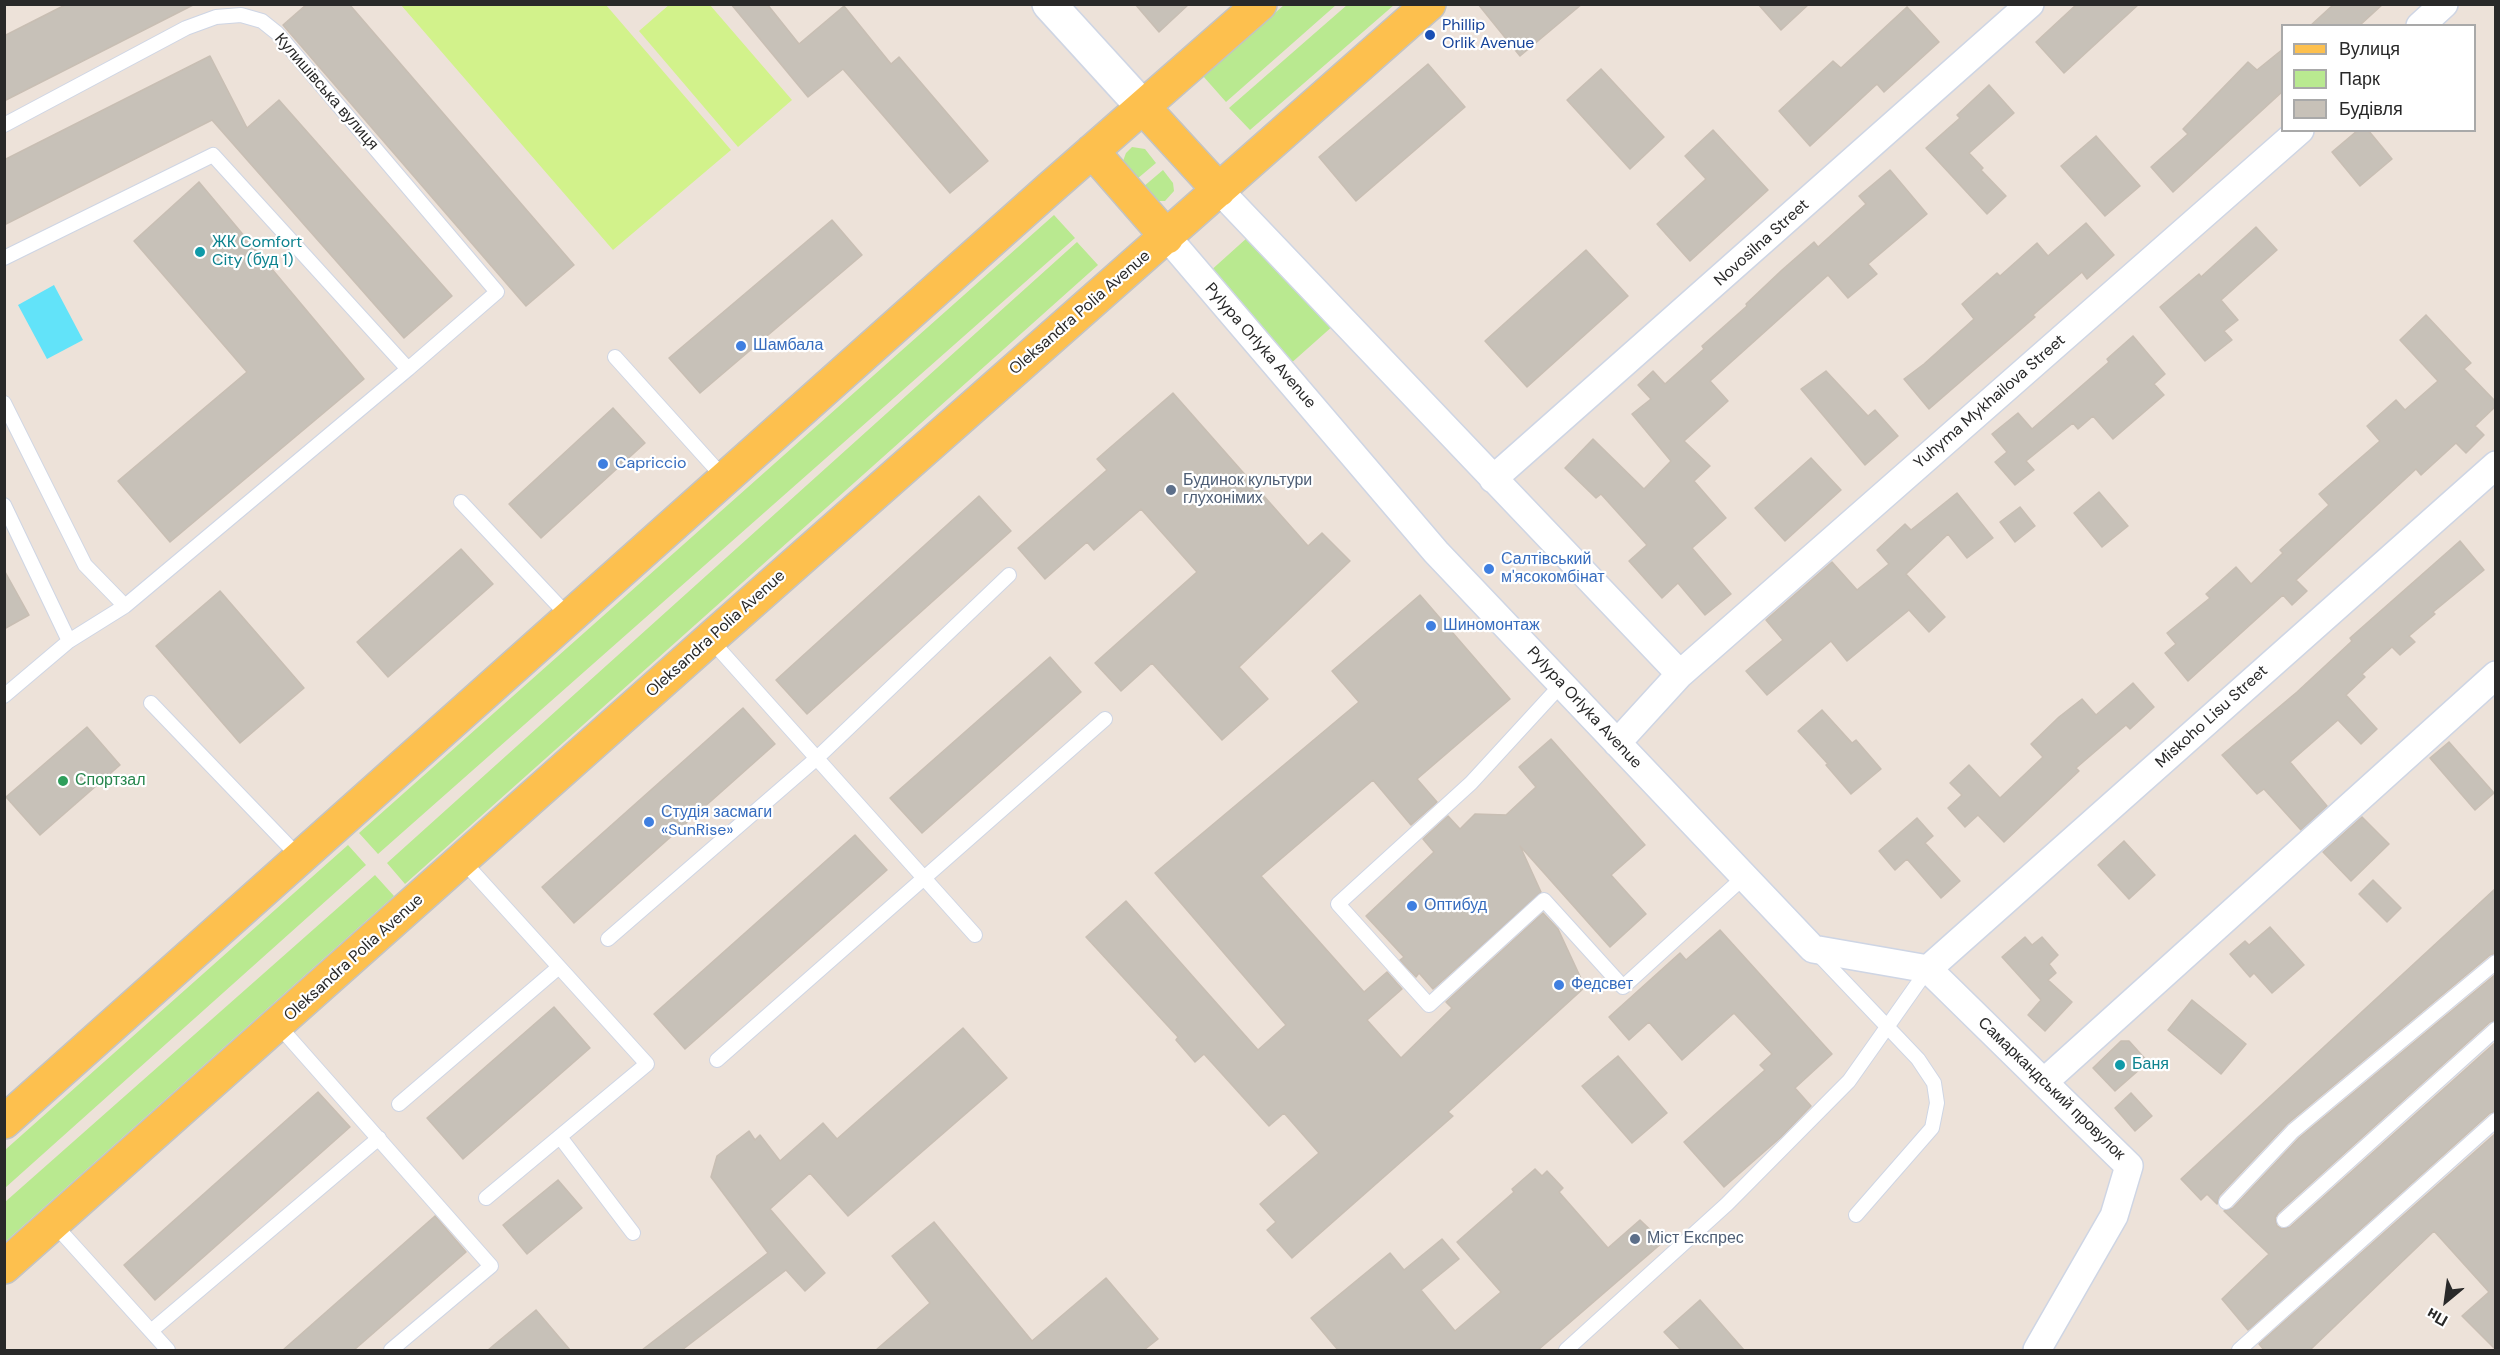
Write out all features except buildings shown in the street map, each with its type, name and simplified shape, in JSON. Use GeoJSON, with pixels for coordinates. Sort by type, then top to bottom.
{"type":"FeatureCollection","features":[{"type":"Feature","properties":{"kind":"main road"},"geometry":{"type":"LineString","coordinates":[[1049,4],[1219,190]]}},
{"type":"Feature","properties":{"kind":"main road","name":"Oleksandra Polia Avenue"},"geometry":{"type":"LineString","coordinates":[[4,1267],[278,1026],[710,639],[1430,4]]}},
{"type":"Feature","properties":{"kind":"main road"},"geometry":{"type":"LineString","coordinates":[[4,1122],[1252,8]]}},
{"type":"Feature","properties":{"kind":"main road"},"geometry":{"type":"LineString","coordinates":[[1092,151],[1167,237]]}},
{"type":"Feature","properties":{"kind":"street","name":"Novosilna Street"},"geometry":{"type":"LineString","coordinates":[[1493,479],[2030,4]]}},
{"type":"Feature","properties":{"kind":"street"},"geometry":{"type":"LineString","coordinates":[[2422,24],[2444,4]]}},
{"type":"Feature","properties":{"kind":"street","name":"Yuhyma Mykhailova Street"},"geometry":{"type":"LineString","coordinates":[[1617,744],[1680,674],[2298,132]]}},
{"type":"Feature","properties":{"kind":"street"},"geometry":{"type":"LineString","coordinates":[[1219,190],[1680,674]]}},
{"type":"Feature","properties":{"kind":"street","name":"Pylypa Orlyka Avenue"},"geometry":{"type":"LineString","coordinates":[[1167,237],[1436,552],[1813,949]]}},
{"type":"Feature","properties":{"kind":"street","name":"Miskoho Lisu Street"},"geometry":{"type":"LineString","coordinates":[[1928,969],[2496,465]]}},
{"type":"Feature","properties":{"kind":"street"},"geometry":{"type":"LineString","coordinates":[[2044,1082],[2496,675]]}},
{"type":"Feature","properties":{"kind":"street"},"geometry":{"type":"LineString","coordinates":[[1813,949],[1928,969]]}},
{"type":"Feature","properties":{"kind":"street","name":"Самаркандський провулок"},"geometry":{"type":"LineString","coordinates":[[1928,969],[2129,1166],[2114,1216],[2037,1350]]}},
{"type":"Feature","properties":{"kind":"lane","name":"Кулишівська вулиця"},"geometry":{"type":"LineString","coordinates":[[4,125],[186,28],[216,17],[241,15],[262,21],[277,33],[497,292],[408,369]]}},
{"type":"Feature","properties":{"kind":"lane"},"geometry":{"type":"LineString","coordinates":[[4,258],[213,155],[408,369],[125,606],[69,641],[4,696]]}},
{"type":"Feature","properties":{"kind":"lane"},"geometry":{"type":"LineString","coordinates":[[615,357],[725,479]]}},
{"type":"Feature","properties":{"kind":"lane"},"geometry":{"type":"LineString","coordinates":[[4,403],[85,565],[125,606]]}},
{"type":"Feature","properties":{"kind":"lane"},"geometry":{"type":"LineString","coordinates":[[461,502],[570,618]]}},
{"type":"Feature","properties":{"kind":"lane"},"geometry":{"type":"LineString","coordinates":[[4,505],[69,641]]}},
{"type":"Feature","properties":{"kind":"lane"},"geometry":{"type":"LineString","coordinates":[[608,939],[817,759],[1009,575]]}},
{"type":"Feature","properties":{"kind":"lane"},"geometry":{"type":"LineString","coordinates":[[710,639],[975,935]]}},
{"type":"Feature","properties":{"kind":"lane"},"geometry":{"type":"LineString","coordinates":[[1561,685],[1472,783],[1338,904],[1429,1005],[1544,900],[1623,987],[1744,877]]}},
{"type":"Feature","properties":{"kind":"lane"},"geometry":{"type":"LineString","coordinates":[[151,704],[301,859]]}},
{"type":"Feature","properties":{"kind":"lane"},"geometry":{"type":"LineString","coordinates":[[717,1060],[1105,718]]}},
{"type":"Feature","properties":{"kind":"lane"},"geometry":{"type":"LineString","coordinates":[[463,861],[647,1064],[486,1198]]}},
{"type":"Feature","properties":{"kind":"lane"},"geometry":{"type":"LineString","coordinates":[[1813,949],[1918,1059],[1934,1083],[1937,1103],[1932,1128],[1856,1215]]}},
{"type":"Feature","properties":{"kind":"lane"},"geometry":{"type":"LineString","coordinates":[[2226,1202],[2293,1131],[2496,962]]}},
{"type":"Feature","properties":{"kind":"lane"},"geometry":{"type":"LineString","coordinates":[[399,1104],[559,968]]}},
{"type":"Feature","properties":{"kind":"lane"},"geometry":{"type":"LineString","coordinates":[[1566,1350],[1752,1180],[1849,1081],[1928,969]]}},
{"type":"Feature","properties":{"kind":"lane"},"geometry":{"type":"LineString","coordinates":[[278,1026],[491,1266],[392,1350]]}},
{"type":"Feature","properties":{"kind":"lane"},"geometry":{"type":"LineString","coordinates":[[2284,1220],[2496,1029]]}},
{"type":"Feature","properties":{"kind":"lane"},"geometry":{"type":"LineString","coordinates":[[2239,1350],[2496,1120]]}},
{"type":"Feature","properties":{"kind":"lane"},"geometry":{"type":"LineString","coordinates":[[560,1137],[633,1233]]}},
{"type":"Feature","properties":{"kind":"lane"},"geometry":{"type":"LineString","coordinates":[[152,1331],[379,1138]]}},
{"type":"Feature","properties":{"kind":"lane"},"geometry":{"type":"LineString","coordinates":[[54,1224],[168,1350]]}},
{"type":"Feature","properties":{"kind":"green space"},"geometry":{"type":"Polygon","coordinates":[[[670,4],[710,5],[792,100],[738,147],[639,31],[670,4]]]}},
{"type":"Feature","properties":{"kind":"green space"},"geometry":{"type":"Polygon","coordinates":[[[401,5],[606,5],[731,150],[613,250],[401,5]]]}},
{"type":"Feature","properties":{"kind":"green space"},"geometry":{"type":"Polygon","coordinates":[[[1284,5],[1336,5],[1226,102],[1203,76],[1284,5]]]}},
{"type":"Feature","properties":{"kind":"green space"},"geometry":{"type":"Polygon","coordinates":[[[1347,5],[1394,5],[1250,130],[1229,108],[1347,5]]]}},
{"type":"Feature","properties":{"kind":"green space"},"geometry":{"type":"Polygon","coordinates":[[[1132,147],[1145,149],[1156,163],[1137,179],[1123,161],[1126,153],[1132,147]]]}},
{"type":"Feature","properties":{"kind":"green space"},"geometry":{"type":"Polygon","coordinates":[[[1163,170],[1173,183],[1174,191],[1165,201],[1157,201],[1143,187],[1163,170]]]}},
{"type":"Feature","properties":{"kind":"green space"},"geometry":{"type":"Polygon","coordinates":[[[1054,215],[1075,238],[378,854],[359,833],[1054,215]]]}},
{"type":"Feature","properties":{"kind":"green space"},"geometry":{"type":"Polygon","coordinates":[[[1248,237],[1334,325],[1289,365],[1208,273],[1248,237]]]}},
{"type":"Feature","properties":{"kind":"green space"},"geometry":{"type":"Polygon","coordinates":[[[1077,242],[1098,265],[405,884],[387,863],[1077,242]]]}},
{"type":"Feature","properties":{"kind":"green space"},"geometry":{"type":"Polygon","coordinates":[[[348,845],[366,865],[5,1188],[5,1150],[348,845]]]}},
{"type":"Feature","properties":{"kind":"green space"},"geometry":{"type":"Polygon","coordinates":[[[375,875],[394,896],[5,1242],[5,1202],[375,875]]]}},
{"type":"Feature","properties":{"kind":"water"},"geometry":{"type":"Polygon","coordinates":[[[54,285],[83,340],[47,359],[18,305],[54,285]]]}},
{"type":"Feature","properties":{"kind":"place","name":"Phillip Orlik Avenue"},"geometry":{"type":"Point","coordinates":[1430,35]}},
{"type":"Feature","properties":{"kind":"place","name":"ЖК Comfort City (буд 1)"},"geometry":{"type":"Point","coordinates":[200,252]}},
{"type":"Feature","properties":{"kind":"place","name":"Шамбала"},"geometry":{"type":"Point","coordinates":[741,346]}},
{"type":"Feature","properties":{"kind":"place","name":"Capriccio"},"geometry":{"type":"Point","coordinates":[603,464]}},
{"type":"Feature","properties":{"kind":"place","name":"Будинок культури глухонімих"},"geometry":{"type":"Point","coordinates":[1171,490]}},
{"type":"Feature","properties":{"kind":"place","name":"Салтівський м'ясокомбінат"},"geometry":{"type":"Point","coordinates":[1489,569]}},
{"type":"Feature","properties":{"kind":"place","name":"Шиномонтаж"},"geometry":{"type":"Point","coordinates":[1431,626]}},
{"type":"Feature","properties":{"kind":"place","name":"Спортзал"},"geometry":{"type":"Point","coordinates":[63,781]}},
{"type":"Feature","properties":{"kind":"place","name":"Студія засмаги «SunRise»"},"geometry":{"type":"Point","coordinates":[649,822]}},
{"type":"Feature","properties":{"kind":"place","name":"Оптибуд"},"geometry":{"type":"Point","coordinates":[1412,906]}},
{"type":"Feature","properties":{"kind":"place","name":"Федсвет"},"geometry":{"type":"Point","coordinates":[1559,985]}},
{"type":"Feature","properties":{"kind":"place","name":"Баня"},"geometry":{"type":"Point","coordinates":[2120,1065]}},
{"type":"Feature","properties":{"kind":"place","name":"Міст Експрес"},"geometry":{"type":"Point","coordinates":[1635,1239]}}]}
